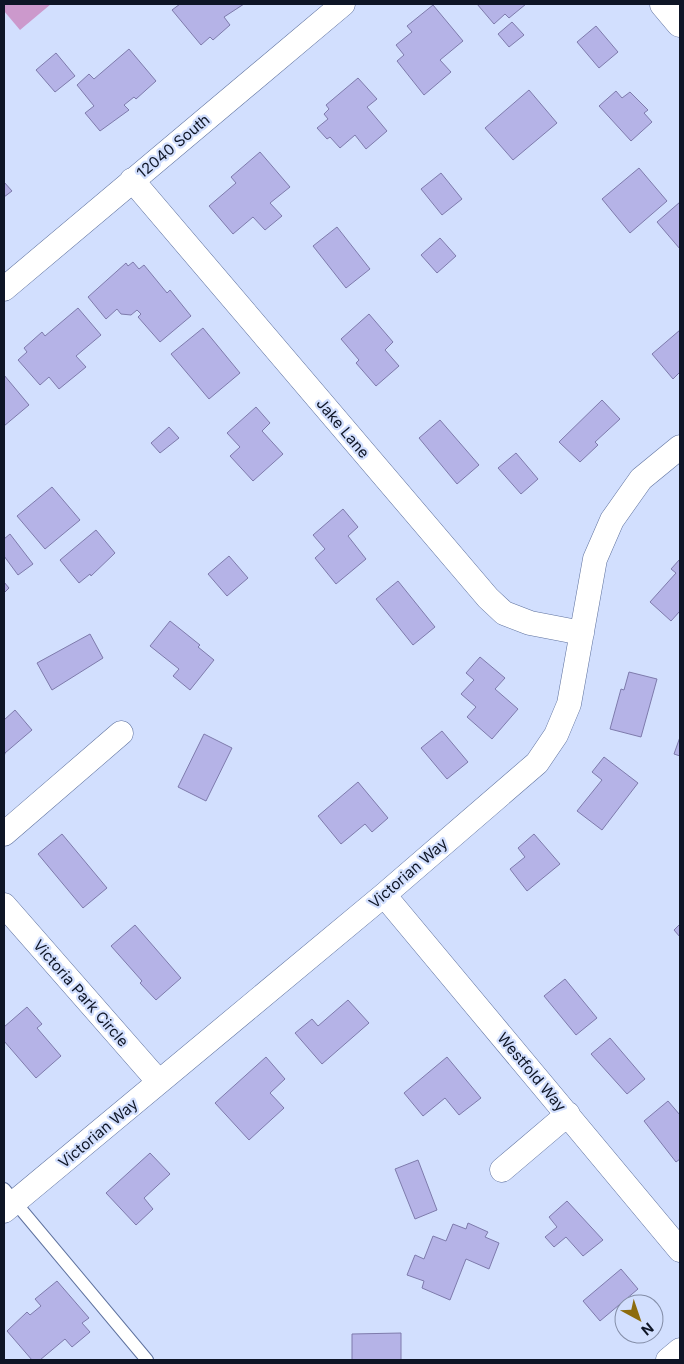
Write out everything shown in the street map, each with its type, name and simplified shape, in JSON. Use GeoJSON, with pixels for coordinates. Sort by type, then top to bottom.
{"type":"FeatureCollection","features":[{"type":"Feature","properties":{"kind":"main road"},"geometry":{"type":"LineString","coordinates":[[664,4],[680,23]]}},
{"type":"Feature","properties":{"kind":"street","name":"12040 South"},"geometry":{"type":"LineString","coordinates":[[4,289],[343,4]]}},
{"type":"Feature","properties":{"kind":"street","name":"Jake Lane"},"geometry":{"type":"LineString","coordinates":[[132,180],[488,598],[504,613],[530,624],[582,633]]}},
{"type":"Feature","properties":{"kind":"street","name":"Victorian Way"},"geometry":{"type":"LineString","coordinates":[[7,1201],[159,1082],[384,895],[537,763],[556,735],[569,704],[594,559],[612,520],[641,479],[680,447]]}},
{"type":"Feature","properties":{"kind":"street"},"geometry":{"type":"LineString","coordinates":[[4,834],[121,733]]}},
{"type":"Feature","properties":{"kind":"street","name":"Westfold Way"},"geometry":{"type":"LineString","coordinates":[[384,895],[680,1250]]}},
{"type":"Feature","properties":{"kind":"street","name":"Victoria Park Circle"},"geometry":{"type":"LineString","coordinates":[[4,905],[159,1082]]}},
{"type":"Feature","properties":{"kind":"street"},"geometry":{"type":"LineString","coordinates":[[502,1170],[568,1114]]}},
{"type":"Feature","properties":{"kind":"street"},"geometry":{"type":"LineString","coordinates":[[668,1360],[680,1350]]}},
{"type":"Feature","properties":{"kind":"lane"},"geometry":{"type":"LineString","coordinates":[[7,1201],[147,1360]]}},
{"type":"Feature","properties":{"kind":"shaded area"},"geometry":{"type":"Polygon","coordinates":[[[4,4],[51,4],[20,30],[4,11],[4,4]]]}},
{"type":"Feature","properties":{"kind":"building"},"geometry":{"type":"Polygon","coordinates":[[[180,4],[244,4],[224,17],[230,25],[213,40],[210,37],[201,45],[172,10],[180,4]]]}},
{"type":"Feature","properties":{"kind":"building"},"geometry":{"type":"Polygon","coordinates":[[[477,4],[526,4],[509,18],[505,14],[494,24],[477,4]]]}},
{"type":"Feature","properties":{"kind":"building"},"geometry":{"type":"Polygon","coordinates":[[[433,5],[463,41],[440,60],[451,72],[424,95],[397,61],[404,55],[396,45],[412,32],[407,26],[433,5]]]}},
{"type":"Feature","properties":{"kind":"building"},"geometry":{"type":"Polygon","coordinates":[[[512,22],[524,35],[509,47],[498,34],[512,22]]]}},
{"type":"Feature","properties":{"kind":"building"},"geometry":{"type":"Polygon","coordinates":[[[596,26],[618,52],[599,68],[577,42],[596,26]]]}},
{"type":"Feature","properties":{"kind":"building"},"geometry":{"type":"Polygon","coordinates":[[[129,49],[156,81],[136,99],[134,97],[124,105],[129,110],[100,131],[85,113],[94,106],[77,85],[89,74],[94,79],[129,49]]]}},
{"type":"Feature","properties":{"kind":"building"},"geometry":{"type":"Polygon","coordinates":[[[56,53],[75,76],[55,92],[36,70],[56,53]]]}},
{"type":"Feature","properties":{"kind":"building"},"geometry":{"type":"Polygon","coordinates":[[[358,78],[377,99],[367,107],[387,131],[366,149],[355,135],[340,148],[330,137],[327,139],[317,128],[328,119],[324,114],[329,109],[326,105],[358,78]]]}},
{"type":"Feature","properties":{"kind":"building"},"geometry":{"type":"Polygon","coordinates":[[[529,90],[557,123],[513,160],[485,128],[529,90]]]}},
{"type":"Feature","properties":{"kind":"building"},"geometry":{"type":"Polygon","coordinates":[[[616,91],[622,98],[630,92],[648,110],[644,113],[652,122],[631,141],[599,106],[616,91]]]}},
{"type":"Feature","properties":{"kind":"building"},"geometry":{"type":"Polygon","coordinates":[[[260,152],[290,187],[270,203],[282,216],[265,230],[253,217],[233,234],[209,206],[236,183],[231,177],[260,152]]]}},
{"type":"Feature","properties":{"kind":"building"},"geometry":{"type":"Polygon","coordinates":[[[639,168],[667,201],[630,233],[602,199],[639,168]]]}},
{"type":"Feature","properties":{"kind":"building"},"geometry":{"type":"Polygon","coordinates":[[[441,173],[462,199],[442,215],[421,189],[441,173]]]}},
{"type":"Feature","properties":{"kind":"building"},"geometry":{"type":"Polygon","coordinates":[[[4,182],[12,191],[4,197],[4,182]]]}},
{"type":"Feature","properties":{"kind":"building"},"geometry":{"type":"Polygon","coordinates":[[[680,202],[680,249],[657,222],[680,202]]]}},
{"type":"Feature","properties":{"kind":"building"},"geometry":{"type":"Polygon","coordinates":[[[337,227],[370,269],[346,288],[313,246],[337,227]]]}},
{"type":"Feature","properties":{"kind":"building"},"geometry":{"type":"Polygon","coordinates":[[[440,238],[456,256],[437,273],[421,255],[440,238]]]}},
{"type":"Feature","properties":{"kind":"building"},"geometry":{"type":"Polygon","coordinates":[[[133,262],[139,269],[144,265],[167,293],[170,290],[191,316],[160,342],[138,317],[141,314],[137,310],[131,315],[121,314],[117,309],[106,319],[88,297],[126,263],[128,266],[133,262]]]}},
{"type":"Feature","properties":{"kind":"building"},"geometry":{"type":"Polygon","coordinates":[[[78,308],[101,335],[76,356],[86,367],[59,389],[49,377],[40,385],[18,360],[27,352],[24,348],[42,332],[45,336],[78,308]]]}},
{"type":"Feature","properties":{"kind":"building"},"geometry":{"type":"Polygon","coordinates":[[[369,314],[393,342],[385,350],[399,366],[376,386],[356,363],[359,360],[341,339],[369,314]]]}},
{"type":"Feature","properties":{"kind":"building"},"geometry":{"type":"Polygon","coordinates":[[[203,328],[240,373],[209,399],[171,354],[203,328]]]}},
{"type":"Feature","properties":{"kind":"building"},"geometry":{"type":"Polygon","coordinates":[[[680,330],[680,372],[673,379],[652,354],[680,330]]]}},
{"type":"Feature","properties":{"kind":"building"},"geometry":{"type":"Polygon","coordinates":[[[4,375],[29,405],[4,426],[4,375]]]}},
{"type":"Feature","properties":{"kind":"building"},"geometry":{"type":"Polygon","coordinates":[[[602,400],[620,419],[595,442],[598,445],[580,462],[559,442],[602,400]]]}},
{"type":"Feature","properties":{"kind":"building"},"geometry":{"type":"Polygon","coordinates":[[[256,407],[270,423],[262,431],[283,454],[253,481],[230,456],[240,447],[227,433],[256,407]]]}},
{"type":"Feature","properties":{"kind":"building"},"geometry":{"type":"Polygon","coordinates":[[[440,420],[479,465],[457,484],[419,438],[440,420]]]}},
{"type":"Feature","properties":{"kind":"building"},"geometry":{"type":"Polygon","coordinates":[[[169,427],[179,438],[160,453],[151,443],[169,427]]]}},
{"type":"Feature","properties":{"kind":"building"},"geometry":{"type":"Polygon","coordinates":[[[516,453],[538,479],[521,494],[498,468],[516,453]]]}},
{"type":"Feature","properties":{"kind":"building"},"geometry":{"type":"Polygon","coordinates":[[[52,487],[80,520],[45,549],[17,516],[52,487]]]}},
{"type":"Feature","properties":{"kind":"building"},"geometry":{"type":"Polygon","coordinates":[[[343,509],[358,527],[348,536],[366,559],[336,584],[315,558],[325,549],[313,535],[343,509]]]}},
{"type":"Feature","properties":{"kind":"building"},"geometry":{"type":"Polygon","coordinates":[[[96,530],[115,553],[91,576],[90,574],[79,583],[60,560],[96,530]]]}},
{"type":"Feature","properties":{"kind":"building"},"geometry":{"type":"Polygon","coordinates":[[[10,534],[33,564],[18,575],[4,556],[4,539],[10,534]]]}},
{"type":"Feature","properties":{"kind":"building"},"geometry":{"type":"Polygon","coordinates":[[[229,556],[248,578],[227,596],[208,574],[229,556]]]}},
{"type":"Feature","properties":{"kind":"building"},"geometry":{"type":"Polygon","coordinates":[[[680,559],[680,611],[671,621],[650,602],[676,573],[671,569],[680,559]]]}},
{"type":"Feature","properties":{"kind":"building"},"geometry":{"type":"Polygon","coordinates":[[[398,581],[435,627],[413,645],[376,599],[398,581]]]}},
{"type":"Feature","properties":{"kind":"building"},"geometry":{"type":"Polygon","coordinates":[[[4,582],[9,588],[4,593],[4,582]]]}},
{"type":"Feature","properties":{"kind":"building"},"geometry":{"type":"Polygon","coordinates":[[[170,621],[200,645],[198,647],[214,660],[190,690],[173,676],[179,669],[150,646],[170,621]]]}},
{"type":"Feature","properties":{"kind":"building"},"geometry":{"type":"Polygon","coordinates":[[[90,634],[103,658],[52,690],[37,663],[90,634]]]}},
{"type":"Feature","properties":{"kind":"building"},"geometry":{"type":"Polygon","coordinates":[[[480,657],[505,678],[495,689],[518,709],[492,739],[467,717],[476,707],[461,694],[474,680],[466,673],[480,657]]]}},
{"type":"Feature","properties":{"kind":"building"},"geometry":{"type":"Polygon","coordinates":[[[629,672],[657,679],[641,737],[610,729],[621,689],[624,690],[629,672]]]}},
{"type":"Feature","properties":{"kind":"building"},"geometry":{"type":"Polygon","coordinates":[[[15,710],[32,730],[5,753],[4,757],[4,720],[15,710]]]}},
{"type":"Feature","properties":{"kind":"building"},"geometry":{"type":"Polygon","coordinates":[[[442,731],[468,762],[447,779],[421,748],[442,731]]]}},
{"type":"Feature","properties":{"kind":"building"},"geometry":{"type":"Polygon","coordinates":[[[204,734],[232,748],[206,801],[178,787],[204,734]]]}},
{"type":"Feature","properties":{"kind":"building"},"geometry":{"type":"Polygon","coordinates":[[[680,737],[680,756],[674,754],[680,737]]]}},
{"type":"Feature","properties":{"kind":"building"},"geometry":{"type":"Polygon","coordinates":[[[604,757],[638,783],[602,830],[577,811],[602,780],[592,772],[604,757]]]}},
{"type":"Feature","properties":{"kind":"building"},"geometry":{"type":"Polygon","coordinates":[[[358,782],[388,818],[372,832],[365,824],[341,844],[318,816],[358,782]]]}},
{"type":"Feature","properties":{"kind":"building"},"geometry":{"type":"Polygon","coordinates":[[[62,834],[107,888],[83,908],[38,854],[62,834]]]}},
{"type":"Feature","properties":{"kind":"building"},"geometry":{"type":"Polygon","coordinates":[[[534,834],[560,864],[527,891],[510,869],[525,857],[518,848],[534,834]]]}},
{"type":"Feature","properties":{"kind":"building"},"geometry":{"type":"Polygon","coordinates":[[[680,924],[680,937],[674,930],[680,924]]]}},
{"type":"Feature","properties":{"kind":"building"},"geometry":{"type":"Polygon","coordinates":[[[135,925],[181,978],[156,1000],[111,946],[135,925]]]}},
{"type":"Feature","properties":{"kind":"building"},"geometry":{"type":"Polygon","coordinates":[[[565,979],[597,1018],[576,1035],[544,996],[565,979]]]}},
{"type":"Feature","properties":{"kind":"building"},"geometry":{"type":"Polygon","coordinates":[[[348,1000],[369,1023],[322,1064],[295,1033],[312,1019],[318,1026],[348,1000]]]}},
{"type":"Feature","properties":{"kind":"building"},"geometry":{"type":"Polygon","coordinates":[[[27,1007],[42,1024],[37,1028],[61,1056],[36,1078],[4,1041],[4,1027],[27,1007]]]}},
{"type":"Feature","properties":{"kind":"building"},"geometry":{"type":"Polygon","coordinates":[[[610,1038],[645,1079],[627,1094],[591,1054],[610,1038]]]}},
{"type":"Feature","properties":{"kind":"building"},"geometry":{"type":"Polygon","coordinates":[[[266,1057],[285,1079],[270,1093],[284,1108],[249,1140],[215,1103],[266,1057]]]}},
{"type":"Feature","properties":{"kind":"building"},"geometry":{"type":"Polygon","coordinates":[[[447,1057],[481,1098],[459,1115],[445,1098],[423,1116],[404,1093],[447,1057]]]}},
{"type":"Feature","properties":{"kind":"building"},"geometry":{"type":"Polygon","coordinates":[[[668,1101],[680,1115],[680,1159],[676,1162],[644,1121],[668,1101]]]}},
{"type":"Feature","properties":{"kind":"building"},"geometry":{"type":"Polygon","coordinates":[[[150,1153],[170,1174],[144,1198],[153,1209],[136,1225],[106,1193],[150,1153]]]}},
{"type":"Feature","properties":{"kind":"building"},"geometry":{"type":"Polygon","coordinates":[[[418,1160],[437,1210],[415,1219],[395,1169],[418,1160]]]}},
{"type":"Feature","properties":{"kind":"building"},"geometry":{"type":"Polygon","coordinates":[[[567,1201],[603,1240],[583,1256],[566,1237],[554,1247],[545,1237],[557,1227],[549,1217],[567,1201]]]}},
{"type":"Feature","properties":{"kind":"building"},"geometry":{"type":"Polygon","coordinates":[[[468,1223],[488,1232],[485,1237],[499,1243],[489,1269],[466,1259],[450,1300],[422,1288],[424,1281],[407,1275],[415,1255],[424,1259],[433,1236],[446,1241],[453,1224],[466,1229],[468,1223]]]}},
{"type":"Feature","properties":{"kind":"building"},"geometry":{"type":"Polygon","coordinates":[[[621,1269],[638,1289],[632,1294],[614,1294],[614,1309],[600,1321],[583,1301],[621,1269]]]}},
{"type":"Feature","properties":{"kind":"building"},"geometry":{"type":"Polygon","coordinates":[[[57,1281],[89,1318],[82,1323],[90,1332],[72,1347],[65,1339],[40,1360],[32,1360],[7,1331],[27,1312],[30,1315],[41,1306],[35,1299],[57,1281]]]}},
{"type":"Feature","properties":{"kind":"building"},"geometry":{"type":"Polygon","coordinates":[[[401,1333],[401,1360],[352,1360],[352,1334],[401,1333]]]}}]}
